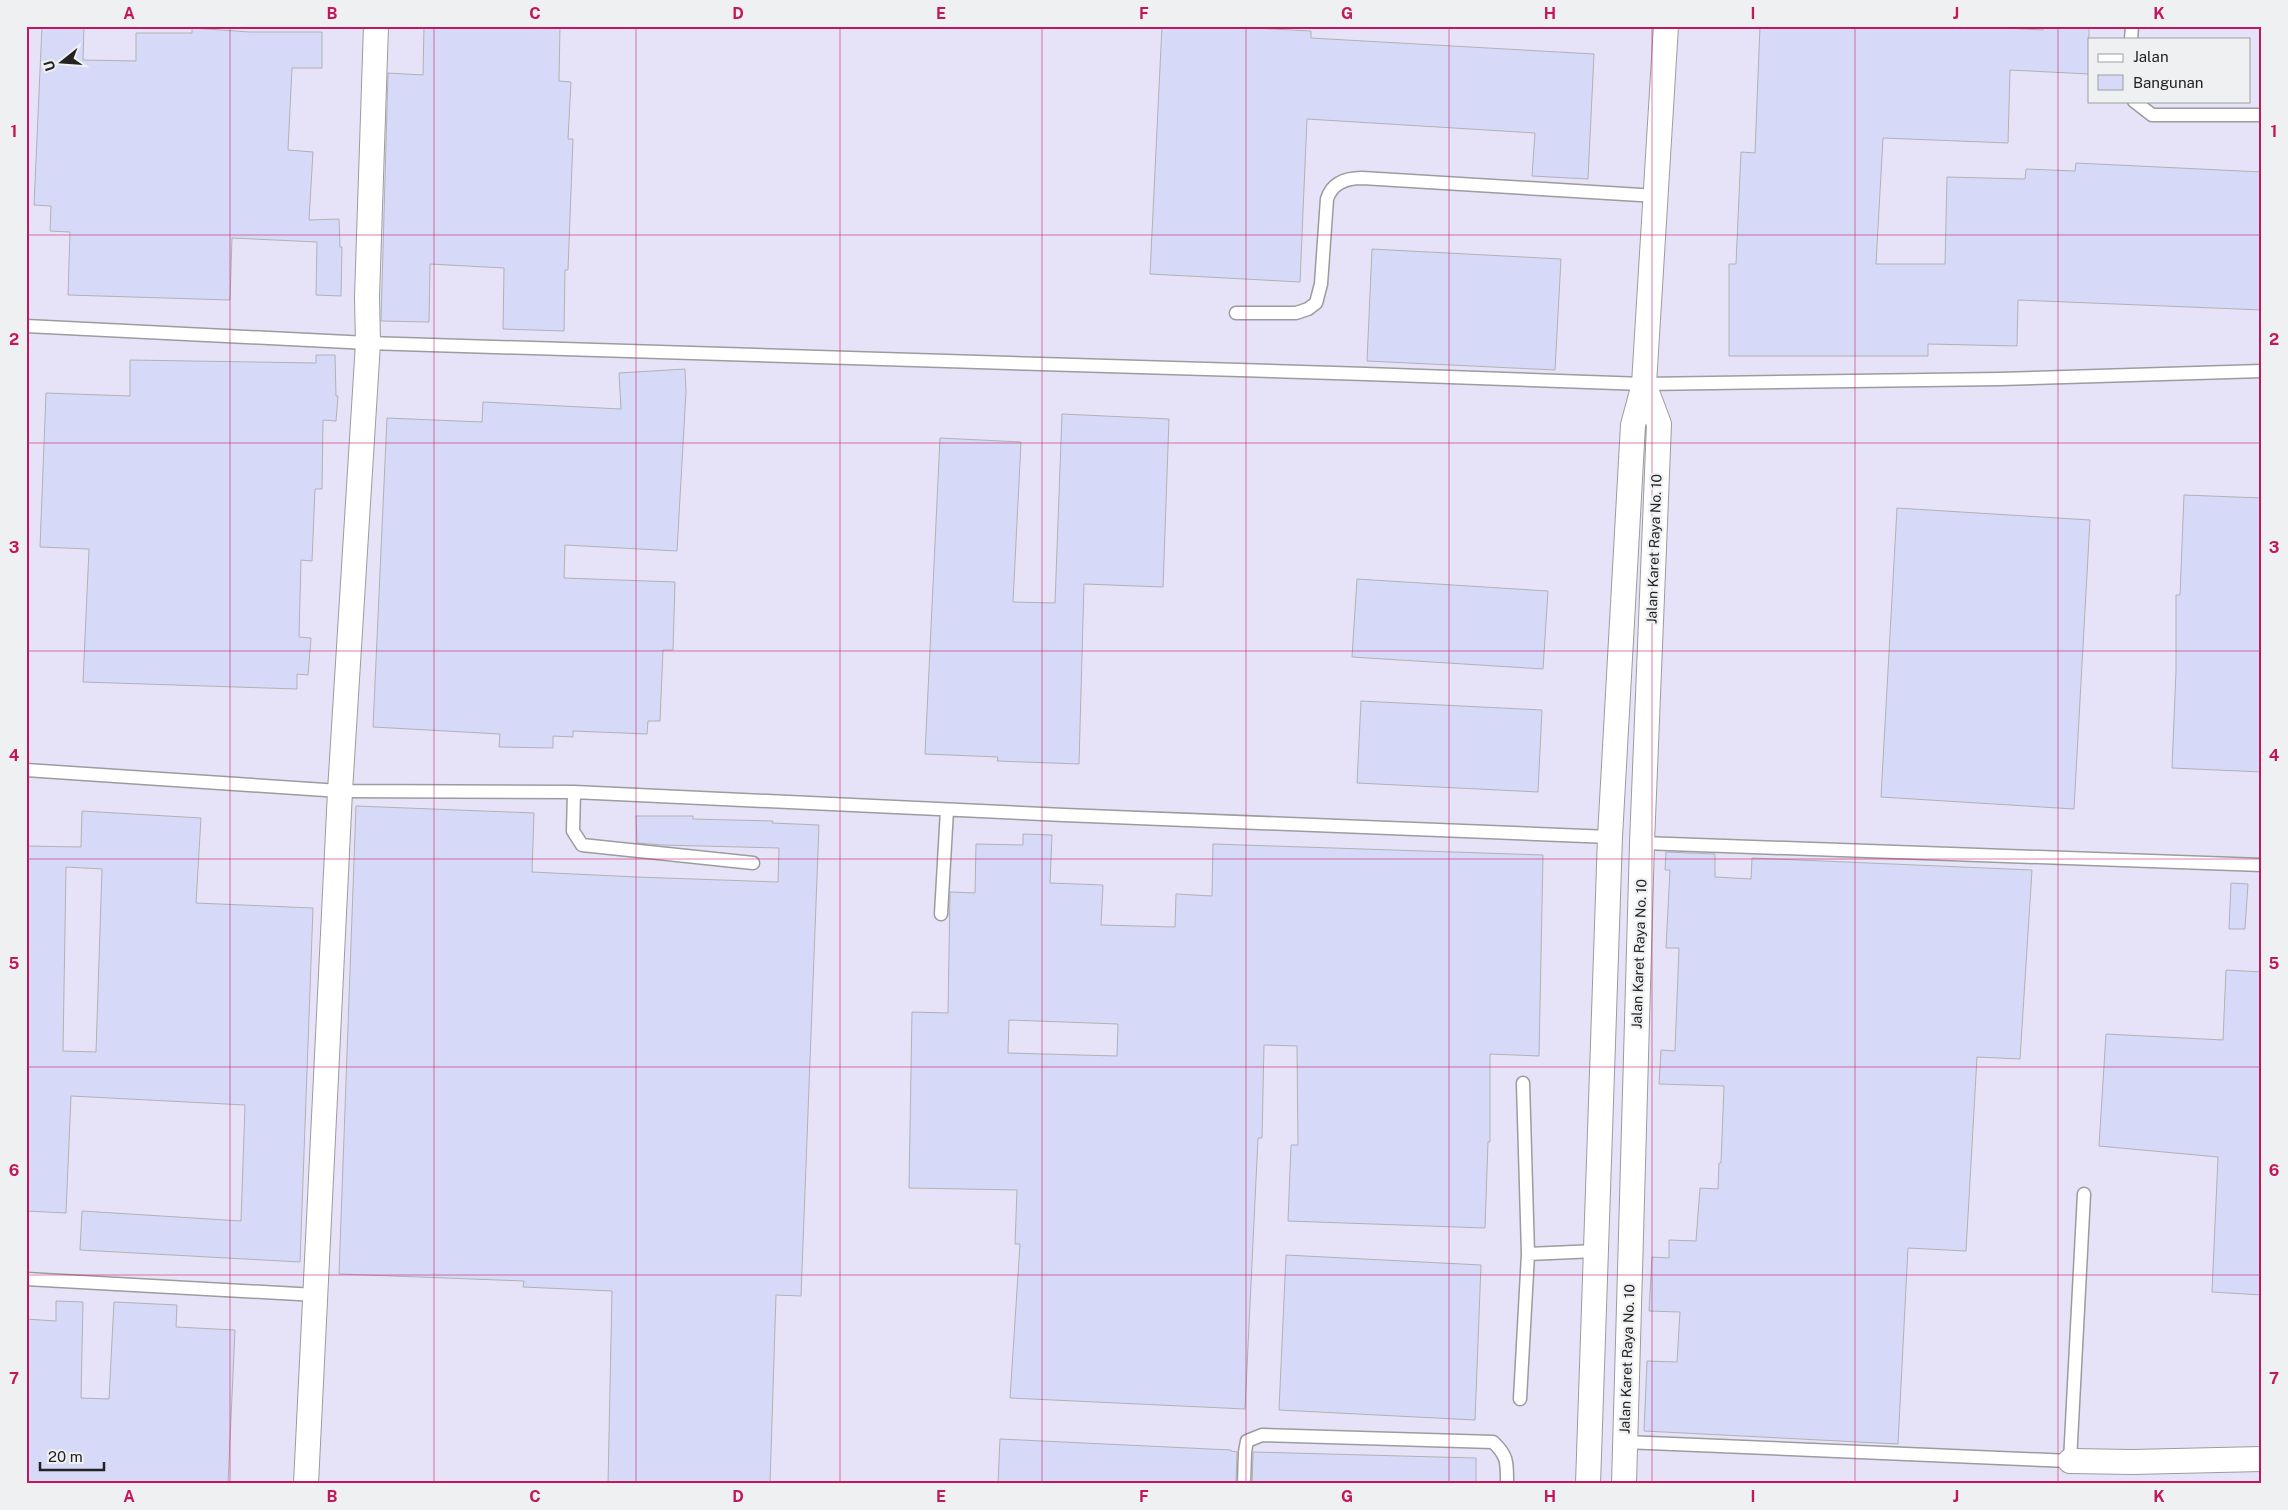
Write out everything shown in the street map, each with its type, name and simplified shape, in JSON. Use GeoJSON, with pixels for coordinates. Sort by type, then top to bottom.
{"type":"FeatureCollection","features":[{"type":"Feature","properties":{"kind":"street"},"geometry":{"type":"LineString","coordinates":[[306,1484],[340,791],[368,343],[367,287],[376,26]]}},
{"type":"Feature","properties":{"kind":"street"},"geometry":{"type":"LineString","coordinates":[[1644,384],[1666,26]]}},
{"type":"Feature","properties":{"kind":"street","name":"Jalan Karet Raya No. 10"},"geometry":{"type":"LineString","coordinates":[[1624,1484],[1642,843],[1659,424],[1644,384]]}},
{"type":"Feature","properties":{"kind":"street","name":"Jalan Karet Raya No. 10"},"geometry":{"type":"LineString","coordinates":[[1588,1484],[1610,838],[1634,425],[1644,384]]}},
{"type":"Feature","properties":{"kind":"street"},"geometry":{"type":"LineString","coordinates":[[2070,1461],[2132,1462],[2262,1459]]}},
{"type":"Feature","properties":{"kind":"lane"},"geometry":{"type":"LineString","coordinates":[[2135,102],[2152,115],[2262,115]]}},
{"type":"Feature","properties":{"kind":"lane"},"geometry":{"type":"LineString","coordinates":[[1236,313],[1296,312],[1308,309],[1316,303],[1321,284],[1327,199],[1330,191],[1347,179],[1362,178],[1657,196]]}},
{"type":"Feature","properties":{"kind":"lane"},"geometry":{"type":"LineString","coordinates":[[26,326],[368,343],[1644,384],[2000,379],[2262,371]]}},
{"type":"Feature","properties":{"kind":"lane"},"geometry":{"type":"LineString","coordinates":[[26,770],[340,791],[574,792],[1610,838]]}},
{"type":"Feature","properties":{"kind":"lane"},"geometry":{"type":"LineString","coordinates":[[574,792],[573,831],[582,845],[753,863]]}},
{"type":"Feature","properties":{"kind":"lane"},"geometry":{"type":"LineString","coordinates":[[941,914],[947,810]]}},
{"type":"Feature","properties":{"kind":"lane"},"geometry":{"type":"LineString","coordinates":[[1642,843],[2262,865]]}},
{"type":"Feature","properties":{"kind":"lane"},"geometry":{"type":"LineString","coordinates":[[1520,1399],[1528,1254],[1522,1082]]}},
{"type":"Feature","properties":{"kind":"lane"},"geometry":{"type":"LineString","coordinates":[[1625,1442],[2070,1461],[2084,1194]]}},
{"type":"Feature","properties":{"kind":"lane"},"geometry":{"type":"LineString","coordinates":[[1528,1254],[1596,1251]]}},
{"type":"Feature","properties":{"kind":"lane"},"geometry":{"type":"LineString","coordinates":[[26,1279],[316,1295]]}},
{"type":"Feature","properties":{"kind":"lane"},"geometry":{"type":"LineString","coordinates":[[1244,1484],[1247,1441],[1262,1435],[1493,1442],[1504,1452],[1507,1467],[1507,1484]]}},
{"type":"Feature","properties":{"kind":"shaded area"},"geometry":{"type":"Polygon","coordinates":[[[26,26],[2262,26],[2262,1484],[26,1484],[26,26]]]}},
{"type":"Feature","properties":{"kind":"building"},"geometry":{"type":"Polygon","coordinates":[[[42,26],[84,26],[83,60],[136,61],[136,33],[192,33],[192,28],[250,32],[322,32],[322,68],[292,68],[288,150],[313,152],[309,220],[339,219],[340,247],[342,247],[341,296],[316,295],[317,242],[232,238],[230,300],[68,295],[70,232],[50,231],[51,206],[34,205],[42,26]]]}},
{"type":"Feature","properties":{"kind":"building"},"geometry":{"type":"Polygon","coordinates":[[[424,26],[560,26],[559,81],[571,82],[568,139],[573,139],[568,270],[565,270],[564,331],[503,329],[504,268],[430,264],[429,322],[381,321],[388,73],[423,75],[424,26]]]}},
{"type":"Feature","properties":{"kind":"building"},"geometry":{"type":"Polygon","coordinates":[[[1162,26],[1213,26],[1311,31],[1311,38],[1594,54],[1588,179],[1532,176],[1535,133],[1307,119],[1300,282],[1150,274],[1162,26]]]}},
{"type":"Feature","properties":{"kind":"building"},"geometry":{"type":"Polygon","coordinates":[[[1760,26],[1963,26],[2043,30],[2043,26],[2089,26],[2088,74],[2010,70],[2008,143],[1883,138],[1876,264],[1945,264],[1947,177],[2025,179],[2026,169],[2075,171],[2076,163],[2262,172],[2262,310],[2018,300],[2017,346],[1928,344],[1928,356],[1729,356],[1729,264],[1736,264],[1741,152],[1755,153],[1760,26]]]}},
{"type":"Feature","properties":{"kind":"building"},"geometry":{"type":"Polygon","coordinates":[[[1372,249],[1561,259],[1555,370],[1367,361],[1372,249]]]}},
{"type":"Feature","properties":{"kind":"building"},"geometry":{"type":"Polygon","coordinates":[[[316,355],[335,355],[336,396],[338,396],[336,421],[323,420],[322,489],[315,489],[312,561],[301,560],[299,637],[311,638],[308,675],[297,674],[297,689],[83,682],[89,549],[40,547],[46,393],[130,396],[130,360],[316,363],[316,355]]]}},
{"type":"Feature","properties":{"kind":"building"},"geometry":{"type":"Polygon","coordinates":[[[685,369],[686,392],[677,551],[565,545],[564,578],[675,582],[673,650],[663,650],[660,721],[648,721],[647,734],[573,731],[573,737],[553,736],[553,748],[499,747],[500,734],[373,727],[387,418],[482,422],[483,402],[621,409],[619,373],[685,369]]]}},
{"type":"Feature","properties":{"kind":"building"},"geometry":{"type":"Polygon","coordinates":[[[1062,414],[1169,419],[1163,587],[1084,584],[1079,764],[997,761],[998,757],[925,754],[940,438],[1021,442],[1013,602],[1055,603],[1062,414]]]}},
{"type":"Feature","properties":{"kind":"building"},"geometry":{"type":"Polygon","coordinates":[[[2184,495],[2262,498],[2262,772],[2172,768],[2176,671],[2176,595],[2180,595],[2184,495]]]}},
{"type":"Feature","properties":{"kind":"building"},"geometry":{"type":"Polygon","coordinates":[[[1897,508],[2090,520],[2074,809],[1881,797],[1897,508]]]}},
{"type":"Feature","properties":{"kind":"building"},"geometry":{"type":"Polygon","coordinates":[[[1357,579],[1548,591],[1543,669],[1352,657],[1357,579]]]}},
{"type":"Feature","properties":{"kind":"building"},"geometry":{"type":"Polygon","coordinates":[[[1361,701],[1542,710],[1538,792],[1357,783],[1361,701]]]}},
{"type":"Feature","properties":{"kind":"building"},"geometry":{"type":"Polygon","coordinates":[[[356,806],[534,813],[532,872],[637,877],[778,882],[779,848],[637,843],[636,816],[693,816],[693,819],[773,821],[772,823],[819,825],[801,1296],[776,1295],[770,1484],[608,1484],[612,1291],[523,1287],[524,1281],[339,1274],[356,806]]]}},
{"type":"Feature","properties":{"kind":"building"},"geometry":{"type":"Polygon","coordinates":[[[82,811],[201,818],[196,903],[313,908],[300,1262],[80,1250],[82,1211],[241,1221],[245,1105],[71,1096],[66,1213],[26,1211],[26,846],[81,847],[82,811]],[[66,867],[63,1051],[96,1052],[102,869],[66,867]]]}},
{"type":"Feature","properties":{"kind":"building"},"geometry":{"type":"Polygon","coordinates":[[[1023,834],[1052,835],[1050,883],[1103,885],[1101,925],[1175,927],[1176,894],[1212,896],[1213,844],[1543,855],[1539,1056],[1490,1054],[1490,1142],[1488,1142],[1485,1228],[1288,1221],[1291,1145],[1298,1145],[1297,1046],[1264,1045],[1262,1138],[1258,1138],[1245,1409],[1010,1398],[1020,1244],[1015,1244],[1017,1190],[909,1188],[912,1012],[948,1013],[950,892],[975,893],[976,844],[1023,845],[1023,834]],[[1009,1020],[1008,1053],[1117,1056],[1118,1024],[1009,1020]]]}},
{"type":"Feature","properties":{"kind":"building"},"geometry":{"type":"Polygon","coordinates":[[[1666,852],[1715,854],[1715,877],[1751,879],[1752,858],[2032,870],[2020,1059],[1977,1057],[1966,1251],[1908,1248],[1898,1444],[1644,1431],[1647,1361],[1677,1362],[1680,1312],[1649,1311],[1652,1257],[1669,1258],[1669,1240],[1696,1241],[1700,1188],[1718,1189],[1724,1086],[1659,1084],[1661,1050],[1675,1051],[1679,948],[1666,948],[1670,870],[1665,870],[1666,852]]]}},
{"type":"Feature","properties":{"kind":"building"},"geometry":{"type":"Polygon","coordinates":[[[2231,883],[2248,884],[2245,929],[2229,929],[2231,883]]]}},
{"type":"Feature","properties":{"kind":"building"},"geometry":{"type":"Polygon","coordinates":[[[2226,970],[2262,972],[2262,1295],[2212,1292],[2218,1157],[2099,1146],[2106,1034],[2223,1040],[2226,970]]]}},
{"type":"Feature","properties":{"kind":"building"},"geometry":{"type":"Polygon","coordinates":[[[1286,1255],[1481,1265],[1475,1420],[1279,1410],[1286,1255]]]}},
{"type":"Feature","properties":{"kind":"building"},"geometry":{"type":"Polygon","coordinates":[[[56,1301],[83,1302],[81,1398],[109,1399],[114,1302],[177,1305],[176,1327],[235,1330],[228,1484],[26,1484],[26,1319],[56,1321],[56,1301]]]}},
{"type":"Feature","properties":{"kind":"building"},"geometry":{"type":"Polygon","coordinates":[[[1000,1439],[1231,1450],[1237,1452],[1236,1484],[998,1484],[1000,1439]]]}},
{"type":"Feature","properties":{"kind":"building"},"geometry":{"type":"Polygon","coordinates":[[[1253,1452],[1476,1458],[1476,1484],[1252,1484],[1253,1452]]]}}]}
